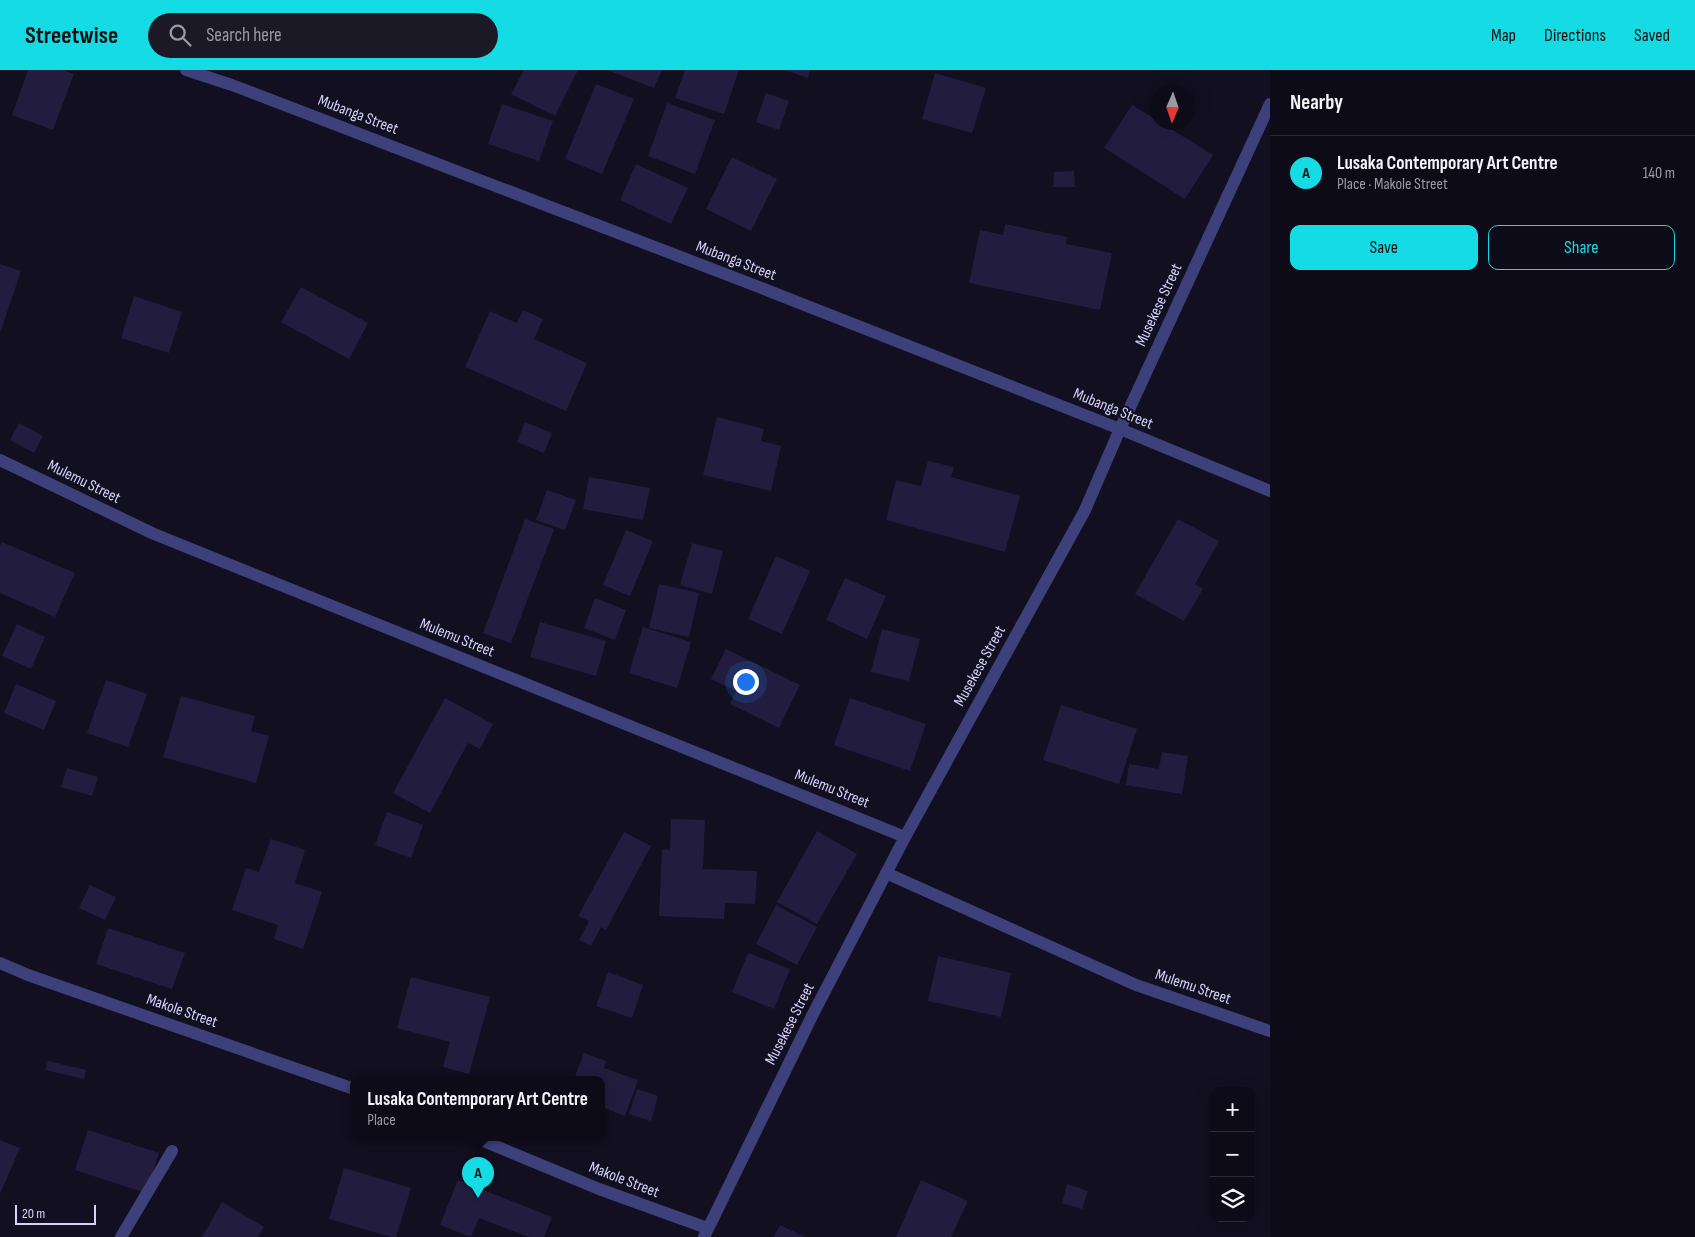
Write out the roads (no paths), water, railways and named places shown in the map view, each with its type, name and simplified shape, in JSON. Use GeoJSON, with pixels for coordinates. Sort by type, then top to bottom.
{"type":"FeatureCollection","features":[{"type":"Feature","properties":{"kind":"street","name":"Mubanga Street"},"geometry":{"type":"LineString","coordinates":[[186,70],[232,85],[740,279],[1120,429],[1270,491]]}},
{"type":"Feature","properties":{"kind":"street","name":"Musekese Street"},"geometry":{"type":"LineString","coordinates":[[705,1232],[813,1014],[905,836],[1085,510],[1120,429],[1270,104]]}},
{"type":"Feature","properties":{"kind":"street","name":"Mulemu Street"},"geometry":{"type":"LineString","coordinates":[[0,460],[154,534],[905,836]]}},
{"type":"Feature","properties":{"kind":"street","name":"Mulemu Street"},"geometry":{"type":"LineString","coordinates":[[886,873],[1136,985],[1270,1031]]}},
{"type":"Feature","properties":{"kind":"street","name":"Makole Street"},"geometry":{"type":"LineString","coordinates":[[0,963],[28,975],[350,1088]]}},
{"type":"Feature","properties":{"kind":"street","name":"Makole Street"},"geometry":{"type":"LineString","coordinates":[[484,1141],[705,1232]]}},
{"type":"Feature","properties":{"kind":"street"},"geometry":{"type":"LineString","coordinates":[[121,1237],[172,1151]]}},
{"type":"Feature","properties":{"kind":"place","name":"Lusaka Contemporary Art Centre"},"geometry":{"type":"Point","coordinates":[478,1198]}}]}
